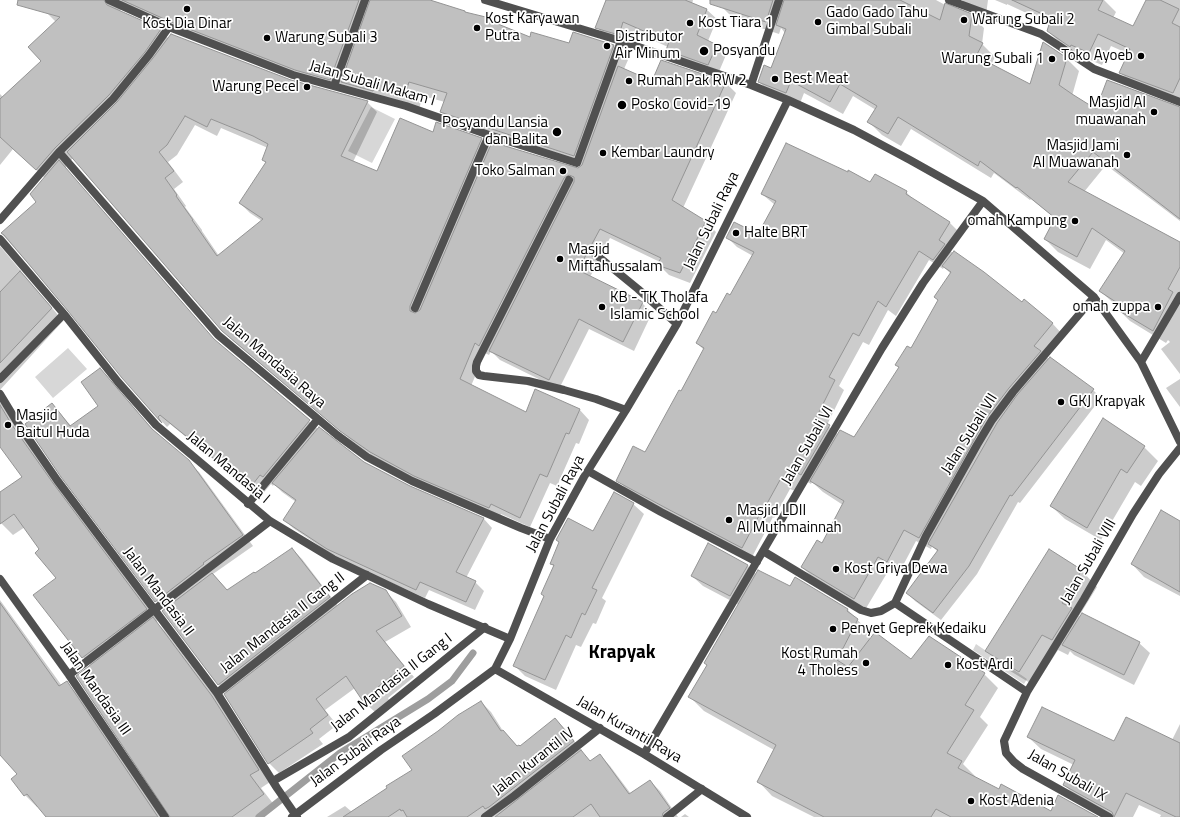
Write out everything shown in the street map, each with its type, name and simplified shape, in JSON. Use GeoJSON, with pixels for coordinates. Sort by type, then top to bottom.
{"type":"FeatureCollection","features":[{"type":"Feature","properties":{"kind":"street","name":"Jalan Subali Makam I"},"geometry":{"type":"LineString","coordinates":[[108,0],[169,27],[293,76],[406,106],[489,135],[577,163],[621,41]]}},
{"type":"Feature","properties":{"kind":"street"},"geometry":{"type":"LineString","coordinates":[[334,86],[365,0]]}},
{"type":"Feature","properties":{"kind":"street"},"geometry":{"type":"LineString","coordinates":[[485,0],[621,41],[750,85],[788,100],[854,130],[983,201],[1094,297],[1141,362],[1180,442]]}},
{"type":"Feature","properties":{"kind":"street"},"geometry":{"type":"LineString","coordinates":[[750,85],[779,0]]}},
{"type":"Feature","properties":{"kind":"street"},"geometry":{"type":"LineString","coordinates":[[949,0],[1041,34],[1094,69],[1180,102]]}},
{"type":"Feature","properties":{"kind":"street"},"geometry":{"type":"LineString","coordinates":[[0,220],[59,152],[113,99],[145,60],[169,27]]}},
{"type":"Feature","properties":{"kind":"street","name":"Jalan Subali Raya"},"geometry":{"type":"LineString","coordinates":[[293,814],[381,750],[434,714],[494,669],[510,638],[546,537],[626,410],[677,324],[788,100]]}},
{"type":"Feature","properties":{"kind":"street"},"geometry":{"type":"LineString","coordinates":[[415,308],[489,135]]}},
{"type":"Feature","properties":{"kind":"street","name":"Jalan Mandasia Raya"},"geometry":{"type":"LineString","coordinates":[[59,152],[218,335],[245,360],[337,435],[367,457],[412,481],[521,528],[546,537]]}},
{"type":"Feature","properties":{"kind":"street"},"geometry":{"type":"LineString","coordinates":[[570,180],[477,362],[476,371],[479,375],[528,381],[564,390],[596,399],[626,410]]}},
{"type":"Feature","properties":{"kind":"street","name":"Jalan Subali VI"},"geometry":{"type":"LineString","coordinates":[[644,754],[882,348],[923,284],[983,201]]}},
{"type":"Feature","properties":{"kind":"street","name":"Jalan Mandasia I"},"geometry":{"type":"LineString","coordinates":[[0,239],[64,314],[118,382],[156,425],[248,504],[270,521],[333,559],[428,604],[510,638]]}},
{"type":"Feature","properties":{"kind":"street"},"geometry":{"type":"LineString","coordinates":[[594,253],[638,289],[677,324]]}},
{"type":"Feature","properties":{"kind":"street"},"geometry":{"type":"LineString","coordinates":[[1141,362],[1180,296]]}},
{"type":"Feature","properties":{"kind":"street","name":"Jalan Subali VII"},"geometry":{"type":"LineString","coordinates":[[895,603],[926,536],[992,420],[1094,297]]}},
{"type":"Feature","properties":{"kind":"street"},"geometry":{"type":"LineString","coordinates":[[0,379],[64,314]]}},
{"type":"Feature","properties":{"kind":"street","name":"Jalan Mandasia II"},"geometry":{"type":"LineString","coordinates":[[0,394],[17,422],[57,480],[217,693],[293,814]]}},
{"type":"Feature","properties":{"kind":"street"},"geometry":{"type":"LineString","coordinates":[[248,504],[318,419]]}},
{"type":"Feature","properties":{"kind":"street","name":"Jalan Subali VIII"},"geometry":{"type":"LineString","coordinates":[[1027,692],[1084,599],[1133,514],[1159,474],[1180,448]]}},
{"type":"Feature","properties":{"kind":"street"},"geometry":{"type":"LineString","coordinates":[[588,471],[661,512],[757,562]]}},
{"type":"Feature","properties":{"kind":"street"},"geometry":{"type":"LineString","coordinates":[[69,675],[270,521]]}},
{"type":"Feature","properties":{"kind":"street"},"geometry":{"type":"LineString","coordinates":[[763,551],[861,610],[872,613],[881,611],[895,603],[1027,692]]}},
{"type":"Feature","properties":{"kind":"street","name":"Jalan Mandasia II Gang II"},"geometry":{"type":"LineString","coordinates":[[217,693],[367,575]]}},
{"type":"Feature","properties":{"kind":"street","name":"Jalan Mandasia III"},"geometry":{"type":"LineString","coordinates":[[0,579],[69,675],[165,817]]}},
{"type":"Feature","properties":{"kind":"street","name":"Jalan Mandasia II Gang I"},"geometry":{"type":"LineString","coordinates":[[275,785],[349,737],[486,628]]}},
{"type":"Feature","properties":{"kind":"street","name":"Jalan Kurantil Raya"},"geometry":{"type":"LineString","coordinates":[[494,669],[600,728],[748,817]]}},
{"type":"Feature","properties":{"kind":"street","name":"Jalan Subali IX"},"geometry":{"type":"LineString","coordinates":[[1027,692],[1004,742],[1006,753],[1023,769],[1109,817]]}},
{"type":"Feature","properties":{"kind":"street","name":"Jalan Kurantil IV"},"geometry":{"type":"LineString","coordinates":[[485,817],[600,728]]}},
{"type":"Feature","properties":{"kind":"street"},"geometry":{"type":"LineString","coordinates":[[667,817],[702,789]]}},
{"type":"Feature","properties":{"kind":"shaded area"},"geometry":{"type":"Polygon","coordinates":[[[371,107],[395,119],[372,163],[348,151],[371,107]]]}},
{"type":"Feature","properties":{"kind":"shaded area"},"geometry":{"type":"Polygon","coordinates":[[[68,348],[87,369],[53,398],[35,377],[68,348]]]}},
{"type":"Feature","properties":{"kind":"shaded area"},"geometry":{"type":"Polygon","coordinates":[[[976,644],[1027,679],[1024,684],[973,650],[976,644]]]}},
{"type":"Feature","properties":{"kind":"building"},"geometry":{"type":"Polygon","coordinates":[[[18,0],[104,0],[107,5],[161,29],[145,52],[109,95],[55,148],[36,170],[0,137],[0,99],[41,61],[28,47],[60,17],[17,5],[18,0]]]}},
{"type":"Feature","properties":{"kind":"building"},"geometry":{"type":"Polygon","coordinates":[[[122,0],[359,0],[330,80],[295,70],[171,22],[122,0]]]}},
{"type":"Feature","properties":{"kind":"building"},"geometry":{"type":"Polygon","coordinates":[[[370,0],[430,0],[465,12],[494,19],[493,22],[530,37],[531,32],[569,43],[573,32],[614,45],[574,156],[440,112],[447,93],[409,82],[404,98],[374,89],[373,91],[341,82],[370,0]]]}},
{"type":"Feature","properties":{"kind":"building"},"geometry":{"type":"Polygon","coordinates":[[[606,0],[685,0],[707,9],[697,35],[717,45],[708,65],[666,50],[669,42],[623,22],[619,35],[595,28],[606,0]]]}},
{"type":"Feature","properties":{"kind":"building"},"geometry":{"type":"Polygon","coordinates":[[[710,0],[773,0],[766,22],[710,4],[710,0]]]}},
{"type":"Feature","properties":{"kind":"building"},"geometry":{"type":"Polygon","coordinates":[[[784,0],[900,0],[940,20],[945,3],[972,14],[969,36],[983,43],[976,56],[1030,84],[1043,42],[1067,58],[1059,85],[1096,109],[1107,80],[1180,107],[1180,219],[1093,152],[1068,182],[1180,242],[1180,267],[1168,289],[1173,292],[1153,331],[1116,309],[1119,304],[1099,291],[1125,251],[1092,228],[1077,257],[1044,239],[1055,218],[1017,187],[1016,188],[980,161],[978,166],[898,117],[888,134],[867,122],[877,106],[840,84],[830,102],[791,81],[786,93],[758,82],[764,65],[771,68],[786,29],[776,25],[784,0]]]}},
{"type":"Feature","properties":{"kind":"building"},"geometry":{"type":"Polygon","coordinates":[[[1012,0],[1103,0],[1098,10],[1133,26],[1146,0],[1160,0],[1179,9],[1172,23],[1180,27],[1180,78],[1173,93],[1119,73],[1130,49],[1098,34],[1089,53],[1071,45],[1070,47],[1047,31],[1051,18],[1012,0]]]}},
{"type":"Feature","properties":{"kind":"building"},"geometry":{"type":"Polygon","coordinates":[[[171,34],[291,80],[368,101],[341,156],[377,171],[400,118],[433,132],[436,122],[482,138],[410,306],[410,311],[415,313],[420,310],[492,142],[578,168],[582,165],[618,66],[652,81],[661,60],[726,82],[672,200],[706,221],[680,273],[657,265],[661,258],[600,229],[578,270],[643,302],[623,342],[579,319],[549,380],[489,351],[574,182],[574,177],[569,175],[564,178],[479,346],[475,343],[460,379],[526,412],[535,389],[580,409],[569,434],[566,433],[547,477],[540,474],[520,518],[491,504],[489,508],[414,476],[370,452],[340,431],[222,331],[67,152],[117,102],[171,34]],[[185,116],[167,145],[159,152],[174,171],[165,178],[217,256],[263,219],[239,203],[266,162],[262,160],[268,144],[253,136],[211,119],[207,127],[185,116]]]}},
{"type":"Feature","properties":{"kind":"building"},"geometry":{"type":"Polygon","coordinates":[[[786,143],[848,172],[848,170],[870,182],[875,174],[907,191],[906,194],[950,222],[939,240],[945,244],[933,260],[919,251],[886,307],[878,301],[859,336],[853,333],[829,377],[835,380],[816,418],[830,425],[801,475],[792,470],[785,482],[780,480],[742,548],[616,481],[633,446],[645,452],[679,390],[681,391],[704,348],[696,343],[713,311],[716,313],[727,293],[730,295],[754,252],[726,238],[734,222],[758,234],[776,201],[761,194],[786,143]]]}},
{"type":"Feature","properties":{"kind":"building"},"geometry":{"type":"Polygon","coordinates":[[[59,160],[214,339],[310,420],[263,477],[260,475],[250,488],[160,415],[158,417],[162,423],[160,421],[122,378],[68,311],[1,233],[36,202],[30,194],[59,160]]]}},
{"type":"Feature","properties":{"kind":"building"},"geometry":{"type":"Polygon","coordinates":[[[954,251],[1022,302],[1024,299],[1053,323],[1034,346],[1041,351],[1009,388],[987,417],[919,538],[904,530],[887,562],[878,557],[854,599],[801,567],[817,540],[822,543],[844,501],[810,481],[840,430],[854,437],[899,367],[895,365],[907,346],[911,348],[938,300],[934,297],[951,272],[942,266],[954,251]]]}},
{"type":"Feature","properties":{"kind":"building"},"geometry":{"type":"Polygon","coordinates":[[[20,271],[52,308],[0,363],[0,292],[20,271]]]}},
{"type":"Feature","properties":{"kind":"building"},"geometry":{"type":"Polygon","coordinates":[[[1050,357],[1094,389],[1012,496],[1010,495],[969,566],[933,613],[906,593],[938,550],[928,544],[997,423],[1017,395],[1050,357]]]}},
{"type":"Feature","properties":{"kind":"building"},"geometry":{"type":"Polygon","coordinates":[[[100,368],[152,429],[189,460],[243,535],[203,563],[204,564],[155,602],[61,477],[25,424],[52,403],[70,426],[98,406],[81,382],[100,368]]]}},
{"type":"Feature","properties":{"kind":"building"},"geometry":{"type":"Polygon","coordinates":[[[0,405],[12,425],[53,483],[147,609],[82,658],[33,595],[56,578],[35,553],[39,549],[14,514],[0,524],[0,492],[22,477],[0,447],[0,405]]]}},
{"type":"Feature","properties":{"kind":"building"},"geometry":{"type":"Polygon","coordinates":[[[1103,418],[1145,446],[1127,473],[1121,469],[1087,528],[1050,506],[1103,418]]]}},
{"type":"Feature","properties":{"kind":"building"},"geometry":{"type":"Polygon","coordinates":[[[319,427],[364,462],[410,486],[484,518],[456,572],[476,581],[466,602],[420,582],[416,590],[327,549],[283,520],[296,500],[272,483],[319,427]]]}},
{"type":"Feature","properties":{"kind":"building"},"geometry":{"type":"Polygon","coordinates":[[[614,492],[634,503],[592,588],[597,590],[585,615],[582,613],[571,638],[566,635],[545,680],[513,666],[544,596],[541,594],[554,565],[550,564],[559,542],[556,540],[568,518],[593,531],[614,492]]]}},
{"type":"Feature","properties":{"kind":"building"},"geometry":{"type":"Polygon","coordinates":[[[1161,510],[1180,521],[1180,592],[1131,564],[1161,510]]]}},
{"type":"Feature","properties":{"kind":"building"},"geometry":{"type":"Polygon","coordinates":[[[708,543],[748,565],[730,596],[691,576],[708,543]]]}},
{"type":"Feature","properties":{"kind":"building"},"geometry":{"type":"Polygon","coordinates":[[[292,548],[330,597],[218,685],[162,611],[212,573],[227,590],[292,548]]]}},
{"type":"Feature","properties":{"kind":"building"},"geometry":{"type":"Polygon","coordinates":[[[1049,549],[1082,570],[1062,603],[1072,608],[1052,640],[1042,635],[1019,672],[985,651],[1049,549]]]}},
{"type":"Feature","properties":{"kind":"building"},"geometry":{"type":"Polygon","coordinates":[[[758,570],[790,586],[795,577],[848,609],[847,611],[858,619],[837,660],[848,667],[875,632],[911,659],[929,636],[985,673],[965,705],[974,710],[947,753],[962,761],[958,768],[999,789],[1001,784],[1051,811],[1058,795],[1098,817],[951,817],[936,809],[931,817],[824,817],[757,782],[776,745],[688,697],[707,665],[704,663],[758,570]]]}},
{"type":"Feature","properties":{"kind":"building"},"geometry":{"type":"Polygon","coordinates":[[[370,583],[386,590],[402,616],[376,631],[404,666],[378,687],[381,692],[364,703],[346,676],[316,699],[328,715],[310,729],[313,733],[268,764],[224,694],[352,594],[370,583]]]}},
{"type":"Feature","properties":{"kind":"building"},"geometry":{"type":"Polygon","coordinates":[[[0,603],[59,686],[67,681],[158,817],[46,817],[27,794],[24,796],[11,779],[17,774],[0,755],[0,603]]]}},
{"type":"Feature","properties":{"kind":"building"},"geometry":{"type":"Polygon","coordinates":[[[1082,613],[1140,642],[1124,675],[1062,645],[1082,613]]]}},
{"type":"Feature","properties":{"kind":"building"},"geometry":{"type":"Polygon","coordinates":[[[153,617],[212,696],[259,770],[250,775],[264,794],[232,817],[170,817],[76,676],[153,617]]]}},
{"type":"Feature","properties":{"kind":"building"},"geometry":{"type":"Polygon","coordinates":[[[481,701],[501,731],[503,730],[517,746],[520,746],[555,718],[574,741],[489,807],[485,809],[483,806],[467,817],[407,817],[403,810],[401,811],[400,809],[388,817],[343,817],[387,788],[386,786],[412,770],[402,756],[458,715],[481,701]]]}},
{"type":"Feature","properties":{"kind":"building"},"geometry":{"type":"Polygon","coordinates":[[[1042,707],[1114,741],[1126,717],[1180,743],[1180,817],[1176,817],[1126,793],[1114,817],[1112,812],[1063,785],[1075,760],[1027,737],[1042,707]]]}},
{"type":"Feature","properties":{"kind":"building"},"geometry":{"type":"Polygon","coordinates":[[[581,750],[590,761],[600,754],[629,794],[650,780],[670,808],[663,813],[662,817],[600,817],[591,804],[573,817],[495,817],[581,750]]]}},
{"type":"Feature","properties":{"kind":"waterway"},"geometry":{"type":"LineString","coordinates":[[259,817],[340,753],[428,699],[452,681],[473,653]]}},
{"type":"Feature","properties":{"kind":"place","name":"Kost Dia Dinar"},"geometry":{"type":"Point","coordinates":[187,9]}},
{"type":"Feature","properties":{"kind":"place","name":"Warung Subali 2"},"geometry":{"type":"Point","coordinates":[964,20]}},
{"type":"Feature","properties":{"kind":"place","name":"Gado Gado Tahu Gimbal Subali"},"geometry":{"type":"Point","coordinates":[818,22]}},
{"type":"Feature","properties":{"kind":"place","name":"Kost Tiara 1"},"geometry":{"type":"Point","coordinates":[690,23]}},
{"type":"Feature","properties":{"kind":"place","name":"Kost Karyawan Putra"},"geometry":{"type":"Point","coordinates":[477,28]}},
{"type":"Feature","properties":{"kind":"place","name":"Warung Subali 3"},"geometry":{"type":"Point","coordinates":[267,38]}},
{"type":"Feature","properties":{"kind":"place","name":"Distributor Air Minum"},"geometry":{"type":"Point","coordinates":[607,46]}},
{"type":"Feature","properties":{"kind":"place","name":"Posyandu"},"geometry":{"type":"Point","coordinates":[704,51]}},
{"type":"Feature","properties":{"kind":"place","name":"Toko Ayoeb"},"geometry":{"type":"Point","coordinates":[1141,56]}},
{"type":"Feature","properties":{"kind":"place","name":"Warung Subali 1"},"geometry":{"type":"Point","coordinates":[1052,59]}},
{"type":"Feature","properties":{"kind":"place","name":"Best Meat"},"geometry":{"type":"Point","coordinates":[775,79]}},
{"type":"Feature","properties":{"kind":"place","name":"Rumah Pak RW 2"},"geometry":{"type":"Point","coordinates":[629,81]}},
{"type":"Feature","properties":{"kind":"place","name":"Warung Pecel"},"geometry":{"type":"Point","coordinates":[307,87]}},
{"type":"Feature","properties":{"kind":"place","name":"Posko Covid-19"},"geometry":{"type":"Point","coordinates":[622,105]}},
{"type":"Feature","properties":{"kind":"place","name":"Masjid Al muawanah"},"geometry":{"type":"Point","coordinates":[1154,112]}},
{"type":"Feature","properties":{"kind":"place","name":"Posyandu Lansia dan Balita"},"geometry":{"type":"Point","coordinates":[557,132]}},
{"type":"Feature","properties":{"kind":"place","name":"Kembar Laundry"},"geometry":{"type":"Point","coordinates":[603,153]}},
{"type":"Feature","properties":{"kind":"place","name":"Masjid Jami Al Muawanah"},"geometry":{"type":"Point","coordinates":[1127,155]}},
{"type":"Feature","properties":{"kind":"place","name":"Toko Salman"},"geometry":{"type":"Point","coordinates":[563,171]}},
{"type":"Feature","properties":{"kind":"place","name":"omah Kampung"},"geometry":{"type":"Point","coordinates":[1075,221]}},
{"type":"Feature","properties":{"kind":"place","name":"Halte BRT"},"geometry":{"type":"Point","coordinates":[736,233]}},
{"type":"Feature","properties":{"kind":"place","name":"Masjid Miftahussalam"},"geometry":{"type":"Point","coordinates":[560,259]}},
{"type":"Feature","properties":{"kind":"place","name":"KB - TK Tholafa Islamic School"},"geometry":{"type":"Point","coordinates":[602,307]}},
{"type":"Feature","properties":{"kind":"place","name":"omah zuppa"},"geometry":{"type":"Point","coordinates":[1158,307]}},
{"type":"Feature","properties":{"kind":"place","name":"GKJ Krapyak"},"geometry":{"type":"Point","coordinates":[1061,402]}},
{"type":"Feature","properties":{"kind":"place","name":"Masjid Baitul Huda"},"geometry":{"type":"Point","coordinates":[8,425]}},
{"type":"Feature","properties":{"kind":"place","name":"Masjid LDII Al Muthmainnah"},"geometry":{"type":"Point","coordinates":[729,520]}},
{"type":"Feature","properties":{"kind":"place","name":"Kost Griya Dewa"},"geometry":{"type":"Point","coordinates":[836,569]}},
{"type":"Feature","properties":{"kind":"place","name":"Penyet Geprek Kedaiku"},"geometry":{"type":"Point","coordinates":[833,629]}},
{"type":"Feature","properties":{"kind":"place","name":"Kost Rumah 4 Tholess"},"geometry":{"type":"Point","coordinates":[866,663]}},
{"type":"Feature","properties":{"kind":"place","name":"Kost Ardi"},"geometry":{"type":"Point","coordinates":[948,665]}},
{"type":"Feature","properties":{"kind":"place","name":"Kost Adenia"},"geometry":{"type":"Point","coordinates":[971,801]}},
{"type":"Feature","properties":{"kind":"district","name":"Krapyak"},"geometry":{"type":"Point","coordinates":[622,653]}}]}
